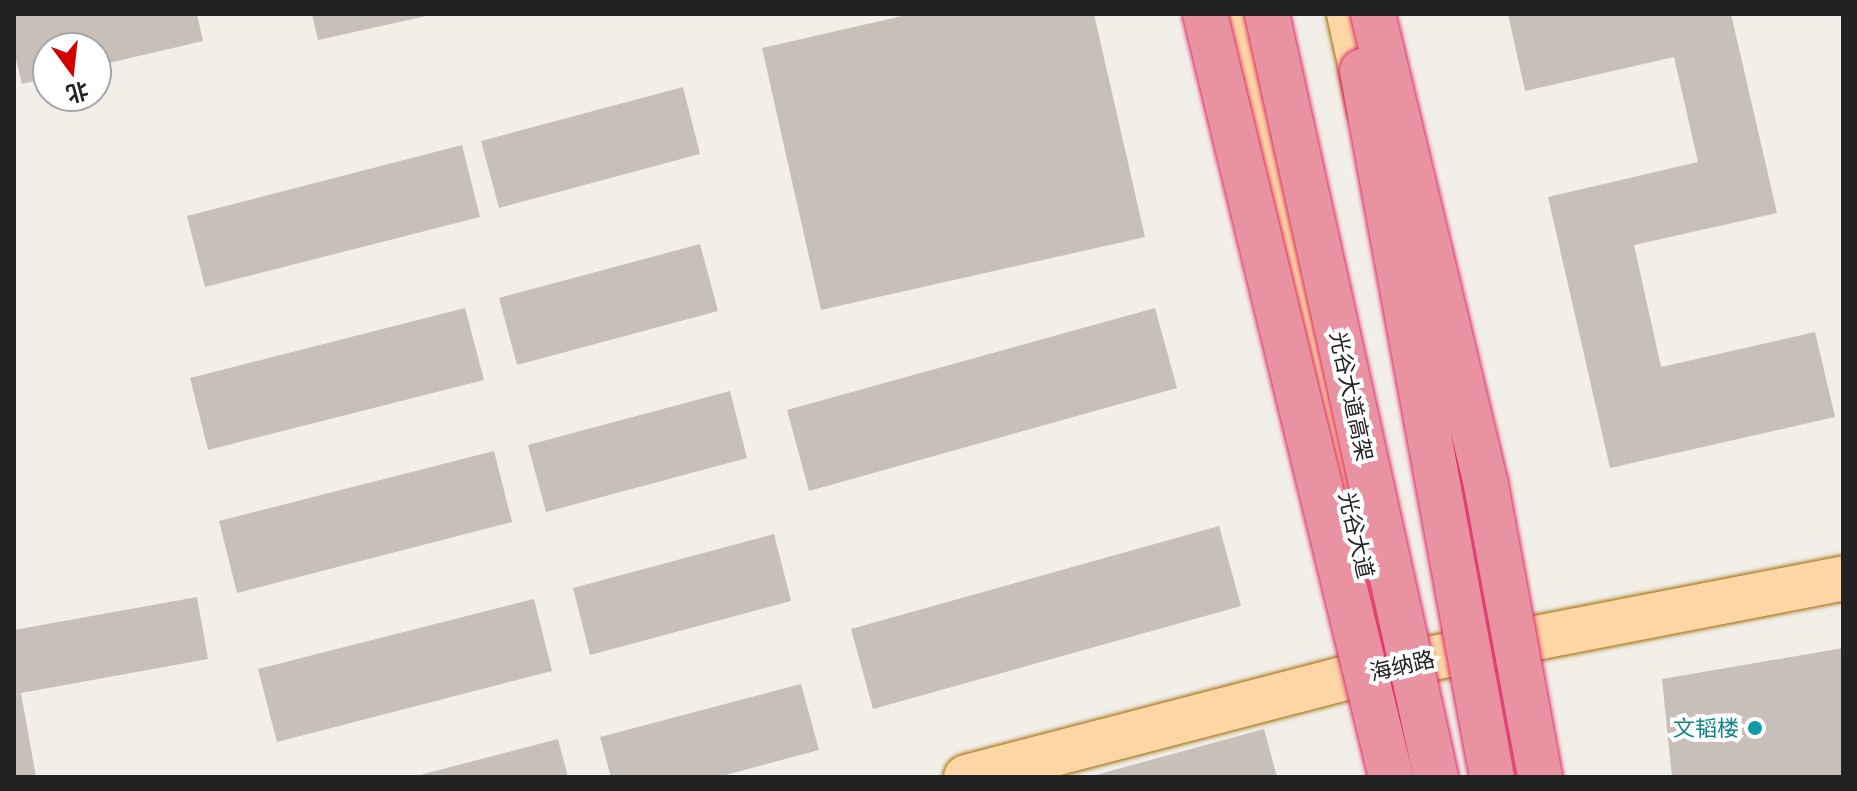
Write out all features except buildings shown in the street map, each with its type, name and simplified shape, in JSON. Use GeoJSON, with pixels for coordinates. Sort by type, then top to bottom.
{"type":"FeatureCollection","features":[{"type":"Feature","properties":{"kind":"highway"},"geometry":{"type":"LineString","coordinates":[[1205,14],[1391,777]]}},
{"type":"Feature","properties":{"kind":"highway","name":"光谷大道高架"},"geometry":{"type":"LineString","coordinates":[[1267,14],[1436,777]]}},
{"type":"Feature","properties":{"kind":"highway"},"geometry":{"type":"LineString","coordinates":[[1350,14],[1492,777]]}},
{"type":"Feature","properties":{"kind":"highway"},"geometry":{"type":"LineString","coordinates":[[1373,14],[1486,485],[1540,777]]}},
{"type":"Feature","properties":{"kind":"main road","name":"光谷大道"},"geometry":{"type":"LineString","coordinates":[[1241,14],[1387,667],[1404,777]]}},
{"type":"Feature","properties":{"kind":"main road"},"geometry":{"type":"LineString","coordinates":[[1350,14],[1486,647],[1509,777]]}},
{"type":"Feature","properties":{"kind":"main road","name":"海纳路"},"geometry":{"type":"LineString","coordinates":[[966,777],[1387,667],[1843,578]]}},
{"type":"Feature","properties":{"kind":"place","name":"文韬楼"},"geometry":{"type":"Point","coordinates":[1755,728]}}]}
